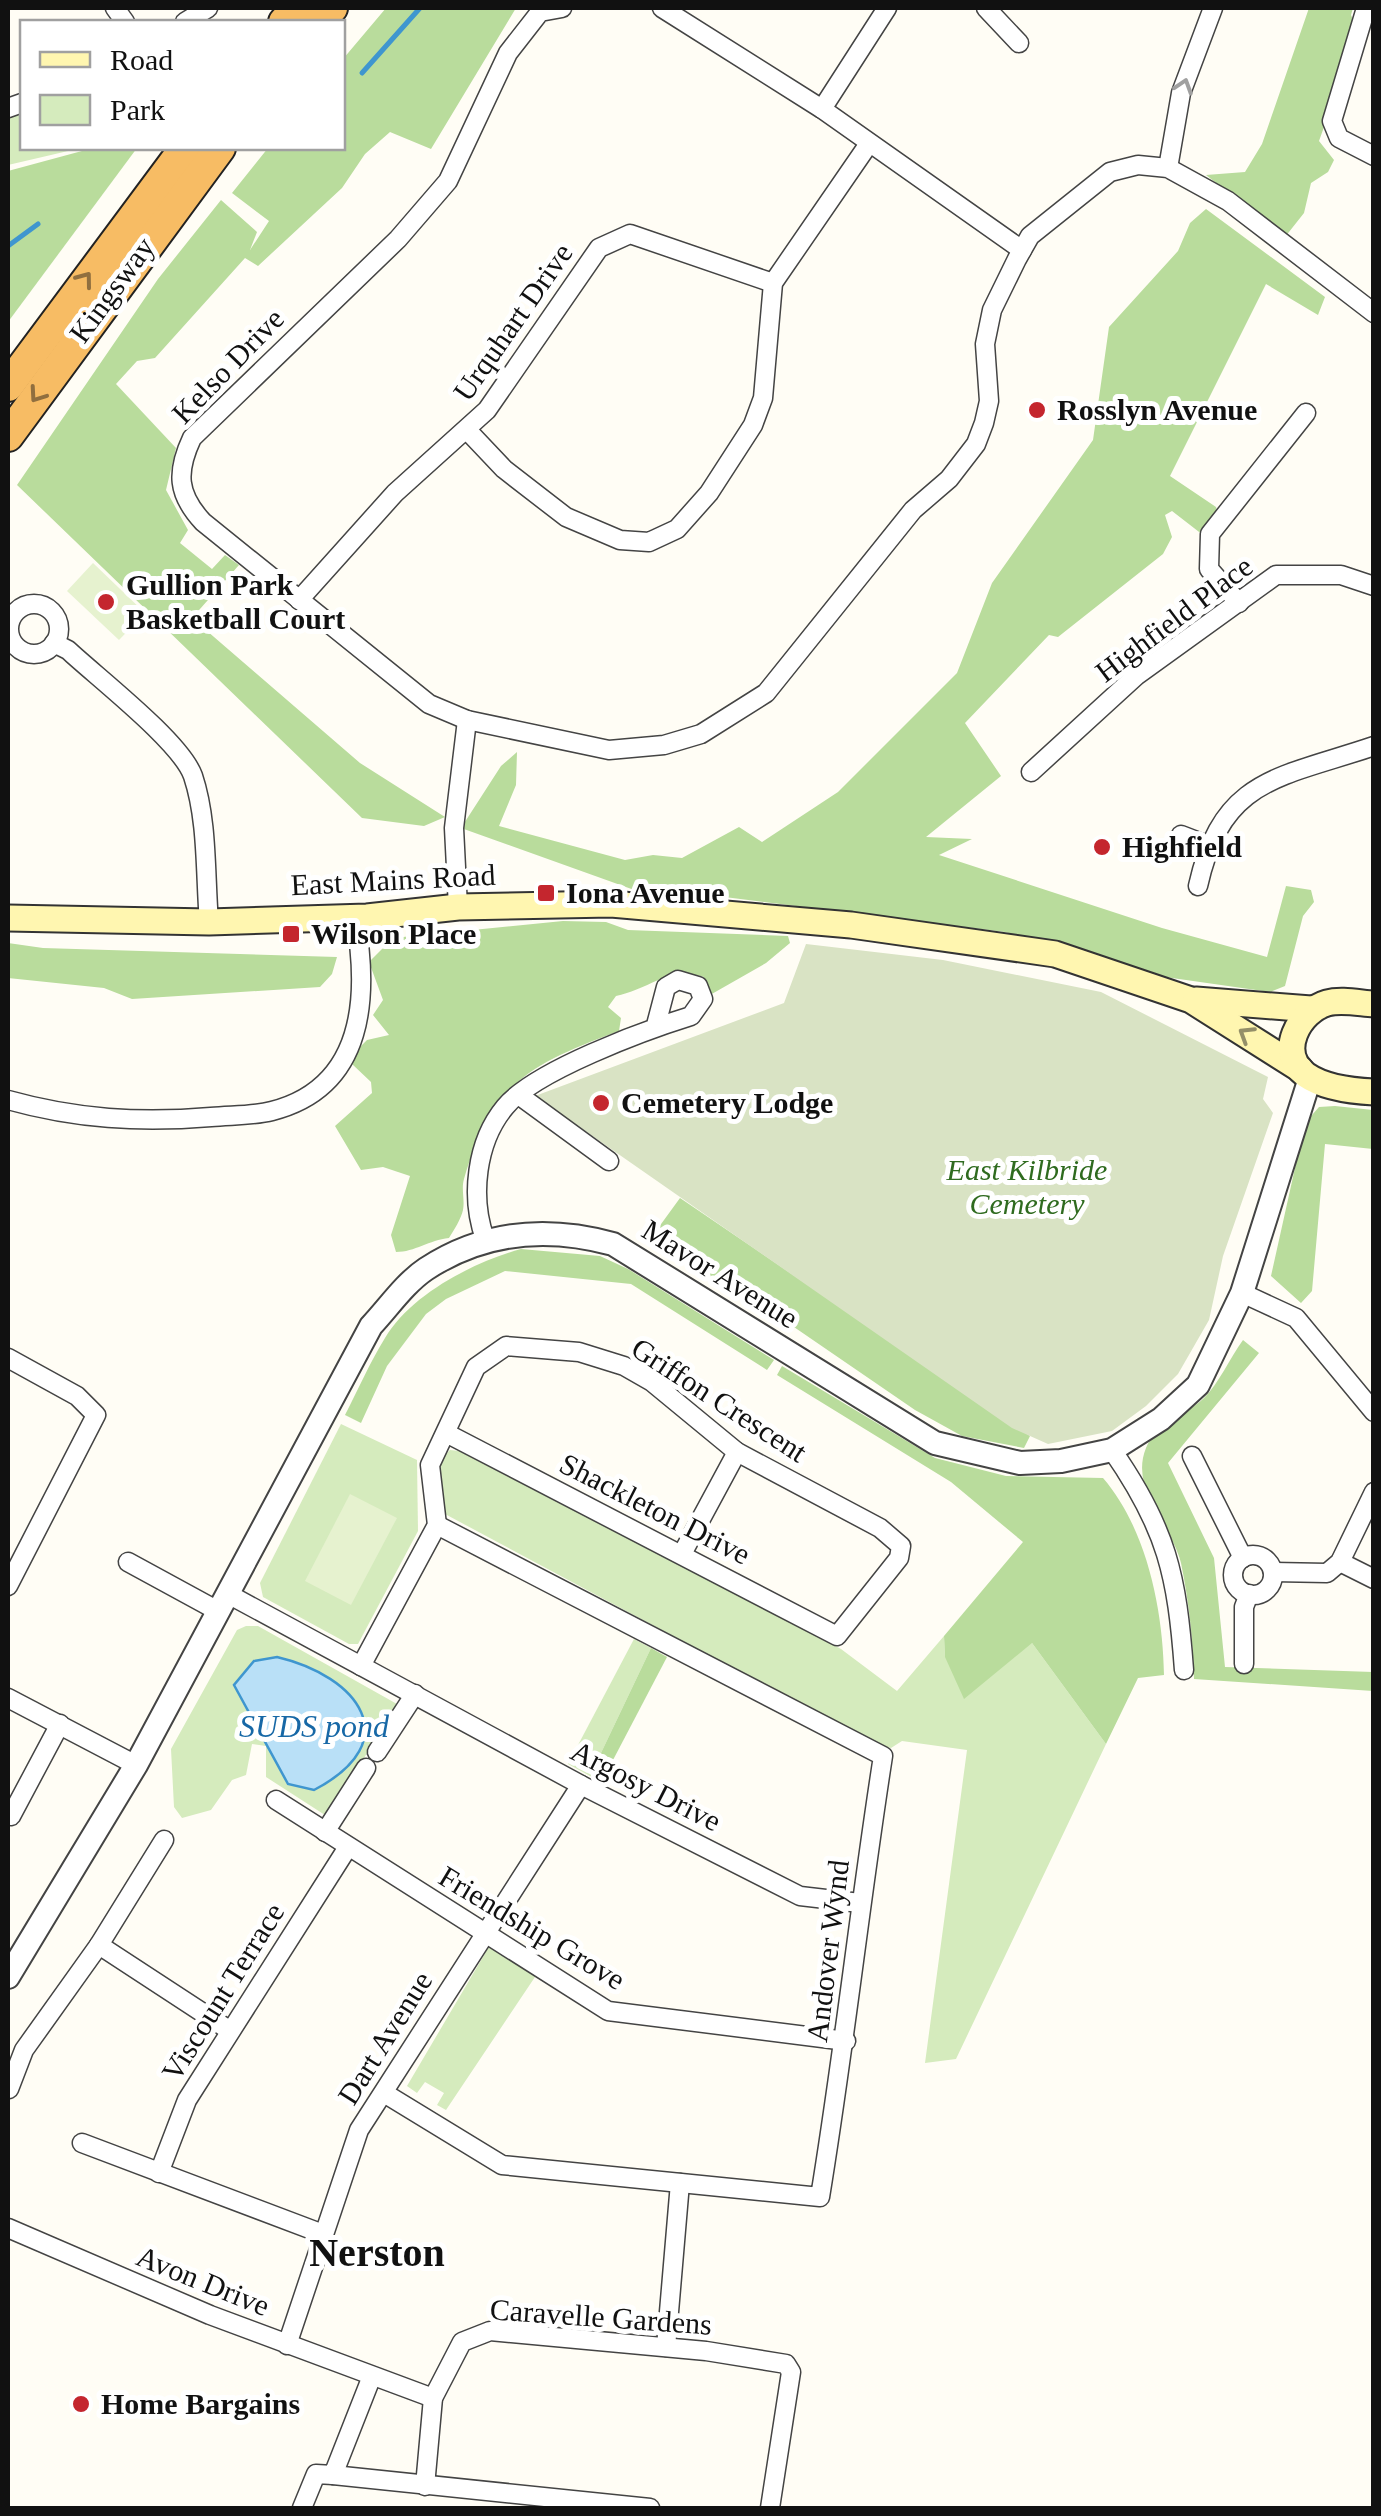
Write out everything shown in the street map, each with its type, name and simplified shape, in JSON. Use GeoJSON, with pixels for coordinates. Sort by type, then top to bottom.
{"type":"FeatureCollection","features":[{"type":"Feature","properties":{"kind":"highway","name":"Kingsway"},"geometry":{"type":"LineString","coordinates":[[8,386],[184,150]]}},
{"type":"Feature","properties":{"kind":"highway","name":"Kingsway"},"geometry":{"type":"LineString","coordinates":[[8,436],[219,150]]}},
{"type":"Feature","properties":{"kind":"main road","name":"East Mains Road"},"geometry":{"type":"LineString","coordinates":[[8,918],[209,922],[355,917],[458,906],[611,904],[852,925],[1055,954],[1191,1000],[1304,1073],[1374,1092]]}},
{"type":"Feature","properties":{"kind":"main road","name":"East Mains Road"},"geometry":{"type":"LineString","coordinates":[[1191,1000],[1310,1009],[1332,1001],[1374,1004]]}},
{"type":"Feature","properties":{"kind":"main road"},"geometry":{"type":"LineString","coordinates":[[1304,1073],[1292,1042],[1296,1026],[1310,1009]]}},
{"type":"Feature","properties":{"kind":"street","name":"Kelso Drive"},"geometry":{"type":"LineString","coordinates":[[468,720],[428,704],[405,688],[188,506],[180,490],[185,452],[192,438],[398,239],[448,180],[508,53],[540,12],[562,8]]}},
{"type":"Feature","properties":{"kind":"street"},"geometry":{"type":"LineString","coordinates":[[662,8],[822,109],[1022,250]]}},
{"type":"Feature","properties":{"kind":"street"},"geometry":{"type":"LineString","coordinates":[[822,109],[887,8]]}},
{"type":"Feature","properties":{"kind":"street"},"geometry":{"type":"LineString","coordinates":[[986,8],[1020,43]]}},
{"type":"Feature","properties":{"kind":"street"},"geometry":{"type":"LineString","coordinates":[[1168,168],[1181,93],[1213,8]]}},
{"type":"Feature","properties":{"kind":"street"},"geometry":{"type":"LineString","coordinates":[[1366,8],[1332,120],[1339,138],[1374,156]]}},
{"type":"Feature","properties":{"kind":"street"},"geometry":{"type":"LineString","coordinates":[[468,431],[504,469],[566,517],[620,540],[649,542],[664,537],[709,492],[752,425],[763,398],[772,284],[868,145]]}},
{"type":"Feature","properties":{"kind":"street"},"geometry":{"type":"LineString","coordinates":[[458,906],[454,828],[468,720],[609,750],[638,749],[702,734],[766,693],[913,510],[949,478],[976,444],[989,402],[985,344],[992,310],[1030,236],[1110,172],[1138,165],[1168,168],[1228,201],[1374,313]]}},
{"type":"Feature","properties":{"kind":"street","name":"Urquhart Drive"},"geometry":{"type":"LineString","coordinates":[[299,600],[396,493],[468,431],[506,384],[588,263],[609,241],[630,234],[653,240],[772,284]]}},
{"type":"Feature","properties":{"kind":"street"},"geometry":{"type":"LineString","coordinates":[[1239,603],[1209,569],[1210,534],[1306,412]]}},
{"type":"Feature","properties":{"kind":"street","name":"Highfield Place"},"geometry":{"type":"LineString","coordinates":[[1031,772],[1136,676],[1276,575],[1341,575],[1374,586]]}},
{"type":"Feature","properties":{"kind":"street"},"geometry":{"type":"LineString","coordinates":[[54,643],[68,650],[174,748],[192,772],[200,806],[209,922]]}},
{"type":"Feature","properties":{"kind":"street"},"geometry":{"type":"LineString","coordinates":[[1198,886],[1207,845],[1225,814],[1244,796],[1269,781],[1374,746]]}},
{"type":"Feature","properties":{"kind":"street"},"geometry":{"type":"LineString","coordinates":[[1182,836],[1207,845]]}},
{"type":"Feature","properties":{"kind":"street"},"geometry":{"type":"LineString","coordinates":[[8,1100],[80,1118],[155,1121],[271,1111],[304,1098],[341,1061],[362,1011],[364,963],[355,917]]}},
{"type":"Feature","properties":{"kind":"street"},"geometry":{"type":"LineString","coordinates":[[485,1239],[478,1221],[478,1164],[506,1105],[537,1080],[656,1025]]}},
{"type":"Feature","properties":{"kind":"street","name":"Mavor Avenue"},"geometry":{"type":"LineString","coordinates":[[11,1964],[136,1765],[372,1326],[423,1271],[485,1239],[537,1232],[581,1235],[613,1244],[935,1444],[1020,1463],[1062,1461],[1112,1450],[1161,1419],[1198,1385],[1242,1293],[1304,1073]]}},
{"type":"Feature","properties":{"kind":"street"},"geometry":{"type":"LineString","coordinates":[[520,1096],[609,1161]]}},
{"type":"Feature","properties":{"kind":"street"},"geometry":{"type":"LineString","coordinates":[[1242,1293],[1296,1318],[1374,1412]]}},
{"type":"Feature","properties":{"kind":"street","name":"Griffon Crescent"},"geometry":{"type":"LineString","coordinates":[[437,1525],[428,1476],[476,1368],[506,1346],[579,1352],[624,1366],[652,1382],[738,1452],[880,1528],[901,1546],[892,1568],[837,1636]]}},
{"type":"Feature","properties":{"kind":"street"},"geometry":{"type":"LineString","coordinates":[[8,1358],[77,1396],[96,1415],[15,1552],[8,1586]]}},
{"type":"Feature","properties":{"kind":"street"},"geometry":{"type":"LineString","coordinates":[[1358,1390],[1374,1376]]}},
{"type":"Feature","properties":{"kind":"street","name":"Shackleton Drive"},"geometry":{"type":"LineString","coordinates":[[446,1433],[837,1636]]}},
{"type":"Feature","properties":{"kind":"street"},"geometry":{"type":"LineString","coordinates":[[1112,1450],[1165,1540],[1179,1599],[1184,1670]]}},
{"type":"Feature","properties":{"kind":"street"},"geometry":{"type":"LineString","coordinates":[[682,1554],[738,1452]]}},
{"type":"Feature","properties":{"kind":"street"},"geometry":{"type":"LineString","coordinates":[[1192,1456],[1242,1558]]}},
{"type":"Feature","properties":{"kind":"street"},"geometry":{"type":"LineString","coordinates":[[1273,1572],[1326,1573],[1340,1562],[1374,1492]]}},
{"type":"Feature","properties":{"kind":"street"},"geometry":{"type":"LineString","coordinates":[[361,1666],[437,1525]]}},
{"type":"Feature","properties":{"kind":"street","name":"Andover Wynd"},"geometry":{"type":"LineString","coordinates":[[384,2093],[502,2165],[820,2197],[846,2041],[860,1903],[884,1756],[437,1525]]}},
{"type":"Feature","properties":{"kind":"street"},"geometry":{"type":"LineString","coordinates":[[1249,1594],[1235,1581],[1235,1568],[1242,1558],[1262,1556],[1273,1572]]}},
{"type":"Feature","properties":{"kind":"street","name":"Argosy Drive"},"geometry":{"type":"LineString","coordinates":[[128,1562],[361,1666],[581,1785],[800,1896],[860,1903]]}},
{"type":"Feature","properties":{"kind":"street"},"geometry":{"type":"LineString","coordinates":[[1340,1562],[1374,1579]]}},
{"type":"Feature","properties":{"kind":"street"},"geometry":{"type":"LineString","coordinates":[[1249,1594],[1267,1589],[1273,1572]]}},
{"type":"Feature","properties":{"kind":"street"},"geometry":{"type":"LineString","coordinates":[[1244,1664],[1244,1607],[1249,1594]]}},
{"type":"Feature","properties":{"kind":"street"},"geometry":{"type":"LineString","coordinates":[[377,1752],[414,1694]]}},
{"type":"Feature","properties":{"kind":"street"},"geometry":{"type":"LineString","coordinates":[[8,1698],[136,1765]]}},
{"type":"Feature","properties":{"kind":"street"},"geometry":{"type":"LineString","coordinates":[[8,1814],[11,1816],[14,1794],[60,1724]]}},
{"type":"Feature","properties":{"kind":"street"},"geometry":{"type":"LineString","coordinates":[[325,1832],[366,1768]]}},
{"type":"Feature","properties":{"kind":"street","name":"Dart Avenue"},"geometry":{"type":"LineString","coordinates":[[287,2345],[359,2130],[581,1785]]}},
{"type":"Feature","properties":{"kind":"street","name":"Friendship Grove"},"geometry":{"type":"LineString","coordinates":[[276,1800],[608,2011],[846,2041]]}},
{"type":"Feature","properties":{"kind":"street"},"geometry":{"type":"LineString","coordinates":[[9,2088],[24,2050],[100,1945],[164,1840]]}},
{"type":"Feature","properties":{"kind":"street","name":"Viscount Terrace"},"geometry":{"type":"LineString","coordinates":[[159,2174],[187,2100],[348,1846]]}},
{"type":"Feature","properties":{"kind":"street"},"geometry":{"type":"LineString","coordinates":[[100,1945],[229,2030]]}},
{"type":"Feature","properties":{"kind":"street"},"geometry":{"type":"LineString","coordinates":[[82,2143],[323,2234]]}},
{"type":"Feature","properties":{"kind":"street"},"geometry":{"type":"LineString","coordinates":[[666,2347],[680,2182]]}},
{"type":"Feature","properties":{"kind":"street","name":"Avon Drive"},"geometry":{"type":"LineString","coordinates":[[11,2226],[287,2345],[433,2398]]}},
{"type":"Feature","properties":{"kind":"street","name":"Caravelle Gardens"},"geometry":{"type":"LineString","coordinates":[[425,2486],[433,2398],[462,2342],[490,2330],[666,2347],[786,2364],[791,2372],[770,2508]]}},
{"type":"Feature","properties":{"kind":"street"},"geometry":{"type":"LineString","coordinates":[[333,2475],[372,2376]]}},
{"type":"Feature","properties":{"kind":"street"},"geometry":{"type":"LineString","coordinates":[[302,2508],[316,2474],[650,2508]]}},
{"type":"Feature","properties":{"kind":"green space"},"geometry":{"type":"Polygon","coordinates":[[[386,8],[516,8],[431,149],[390,132],[365,154],[342,188],[258,266],[245,258],[155,358],[137,361],[116,384],[176,448],[166,490],[188,530],[180,543],[212,569],[225,555],[239,565],[192,618],[360,763],[445,817],[424,826],[362,818],[17,485],[158,279],[221,200],[257,232],[250,250],[269,221],[232,193],[266,150],[345,150],[345,57],[386,8]]]}},
{"type":"Feature","properties":{"kind":"green space"},"geometry":{"type":"Polygon","coordinates":[[[1309,8],[1353,8],[1351,15],[1358,32],[1319,141],[1334,160],[1328,172],[1311,183],[1304,213],[1285,237],[1206,175],[1245,172],[1262,144],[1309,8]]]}},
{"type":"Feature","properties":{"kind":"green space"},"geometry":{"type":"Polygon","coordinates":[[[20,110],[20,150],[72,150],[8,165],[8,115],[20,110]]]}},
{"type":"Feature","properties":{"kind":"green space"},"geometry":{"type":"Polygon","coordinates":[[[86,150],[136,150],[8,322],[8,171],[86,150]]]}},
{"type":"Feature","properties":{"kind":"green space"},"geometry":{"type":"Polygon","coordinates":[[[1206,209],[1325,297],[1318,315],[1266,284],[1170,476],[1216,507],[1218,514],[1203,535],[1172,511],[1165,515],[1172,537],[1163,554],[1058,637],[1049,635],[965,723],[1001,776],[926,837],[972,839],[939,855],[1162,928],[1267,957],[1286,886],[1311,890],[1314,902],[1303,916],[1285,986],[1270,992],[1158,976],[1005,932],[685,892],[651,896],[461,828],[501,766],[517,752],[516,785],[499,826],[625,860],[653,855],[682,858],[739,827],[762,842],[838,792],[957,673],[992,583],[1093,440],[1109,327],[1178,251],[1190,223],[1206,209]]]}},
{"type":"Feature","properties":{"kind":"green space","name":"Gullion Park Basketball Court"},"geometry":{"type":"Polygon","coordinates":[[[93,563],[145,613],[119,640],[67,591],[93,563]]]}},
{"type":"Feature","properties":{"kind":"green space"},"geometry":{"type":"Polygon","coordinates":[[[563,921],[606,922],[628,930],[788,936],[790,943],[766,963],[703,999],[704,977],[691,974],[669,976],[616,996],[608,1007],[621,1018],[619,1031],[538,1067],[502,1099],[475,1146],[463,1183],[462,1213],[449,1238],[396,1252],[391,1235],[410,1176],[383,1167],[361,1170],[335,1126],[372,1093],[371,1082],[352,1064],[353,1054],[367,1040],[389,1035],[373,1015],[383,1000],[369,962],[393,938],[563,921]]]}},
{"type":"Feature","properties":{"kind":"green space"},"geometry":{"type":"Polygon","coordinates":[[[8,943],[43,948],[337,957],[332,974],[320,987],[132,999],[104,988],[8,978],[8,943]]]}},
{"type":"Feature","properties":{"kind":"green space","name":"East Kilbride Cemetery"},"geometry":{"type":"Polygon","coordinates":[[[806,944],[943,960],[1101,992],[1268,1077],[1263,1099],[1273,1113],[1223,1256],[1209,1320],[1178,1374],[1146,1406],[1112,1431],[1048,1444],[1012,1428],[535,1096],[784,1003],[806,944]]]}},
{"type":"Feature","properties":{"kind":"green space"},"geometry":{"type":"Polygon","coordinates":[[[1319,1107],[1373,1110],[1373,1149],[1325,1144],[1312,1291],[1301,1303],[1271,1276],[1305,1123],[1319,1107]]]}},
{"type":"Feature","properties":{"kind":"green space"},"geometry":{"type":"Polygon","coordinates":[[[680,1198],[1030,1436],[1024,1448],[962,1436],[915,1410],[775,1314],[648,1242],[680,1198]]]}},
{"type":"Feature","properties":{"kind":"green space"},"geometry":{"type":"Polygon","coordinates":[[[521,1249],[600,1256],[628,1269],[774,1360],[767,1370],[631,1284],[505,1271],[446,1299],[426,1314],[387,1366],[361,1423],[345,1415],[385,1338],[411,1307],[464,1271],[521,1249]]]}},
{"type":"Feature","properties":{"kind":"green space"},"geometry":{"type":"Polygon","coordinates":[[[1243,1340],[1259,1353],[1168,1463],[1214,1558],[1225,1667],[1373,1672],[1373,1691],[1194,1679],[1181,1563],[1147,1493],[1142,1463],[1151,1439],[1204,1398],[1243,1340]]]}},
{"type":"Feature","properties":{"kind":"green space"},"geometry":{"type":"Polygon","coordinates":[[[782,1366],[935,1458],[1006,1476],[1103,1478],[1131,1521],[1150,1571],[1164,1675],[1138,1678],[1106,1744],[1032,1643],[964,1699],[945,1657],[944,1636],[1023,1542],[951,1482],[777,1375],[782,1366]]]}},
{"type":"Feature","properties":{"kind":"green space"},"geometry":{"type":"Polygon","coordinates":[[[341,1424],[417,1460],[418,1531],[358,1644],[349,1644],[263,1597],[260,1583],[341,1424]]]}},
{"type":"Feature","properties":{"kind":"green space"},"geometry":{"type":"Polygon","coordinates":[[[450,1450],[459,1451],[841,1649],[897,1691],[944,1636],[945,1657],[1032,1643],[1106,1744],[956,2059],[925,2063],[967,1750],[902,1741],[891,1748],[875,1744],[445,1514],[440,1472],[450,1450]]]}},
{"type":"Feature","properties":{"kind":"green space"},"geometry":{"type":"Polygon","coordinates":[[[350,1494],[397,1518],[351,1605],[305,1581],[350,1494]]]}},
{"type":"Feature","properties":{"kind":"green space"},"geometry":{"type":"Polygon","coordinates":[[[258,1626],[397,1704],[328,1817],[266,1777],[266,1746],[252,1744],[246,1775],[232,1780],[211,1810],[182,1818],[174,1807],[171,1749],[237,1630],[258,1626]]]}},
{"type":"Feature","properties":{"kind":"green space"},"geometry":{"type":"Polygon","coordinates":[[[634,1639],[651,1648],[590,1776],[568,1764],[634,1639]]]}},
{"type":"Feature","properties":{"kind":"green space"},"geometry":{"type":"Polygon","coordinates":[[[651,1648],[667,1657],[602,1781],[590,1776],[651,1648]]]}},
{"type":"Feature","properties":{"kind":"green space"},"geometry":{"type":"Polygon","coordinates":[[[490,1945],[537,1974],[446,2110],[437,2105],[444,2093],[425,2082],[417,2093],[407,2086],[490,1945]]]}},
{"type":"Feature","properties":{"kind":"water","name":"SUDS pond"},"geometry":{"type":"Polygon","coordinates":[[[277,1657],[330,1679],[361,1712],[365,1731],[359,1751],[343,1771],[314,1790],[288,1784],[234,1685],[254,1661],[277,1657]]]}},
{"type":"Feature","properties":{"kind":"waterway"},"geometry":{"type":"LineString","coordinates":[[362,73],[420,8]]}},
{"type":"Feature","properties":{"kind":"waterway"},"geometry":{"type":"LineString","coordinates":[[8,246],[38,224]]}},
{"type":"Feature","properties":{"kind":"place","name":"Rosslyn Avenue"},"geometry":{"type":"Point","coordinates":[1037,410]}},
{"type":"Feature","properties":{"kind":"place","name":"Gullion Park Basketball Court"},"geometry":{"type":"Point","coordinates":[106,602]}},
{"type":"Feature","properties":{"kind":"place","name":"Highfield"},"geometry":{"type":"Point","coordinates":[1102,847]}},
{"type":"Feature","properties":{"kind":"place","name":"Iona Avenue"},"geometry":{"type":"Point","coordinates":[546,893]}},
{"type":"Feature","properties":{"kind":"place","name":"Wilson Place"},"geometry":{"type":"Point","coordinates":[291,934]}},
{"type":"Feature","properties":{"kind":"place","name":"Cemetery Lodge"},"geometry":{"type":"Point","coordinates":[601,1103]}},
{"type":"Feature","properties":{"kind":"place","name":"Home Bargains"},"geometry":{"type":"Point","coordinates":[81,2404]}},
{"type":"Feature","properties":{"kind":"district","name":"Nerston"},"geometry":{"type":"Point","coordinates":[377,2252]}}]}
